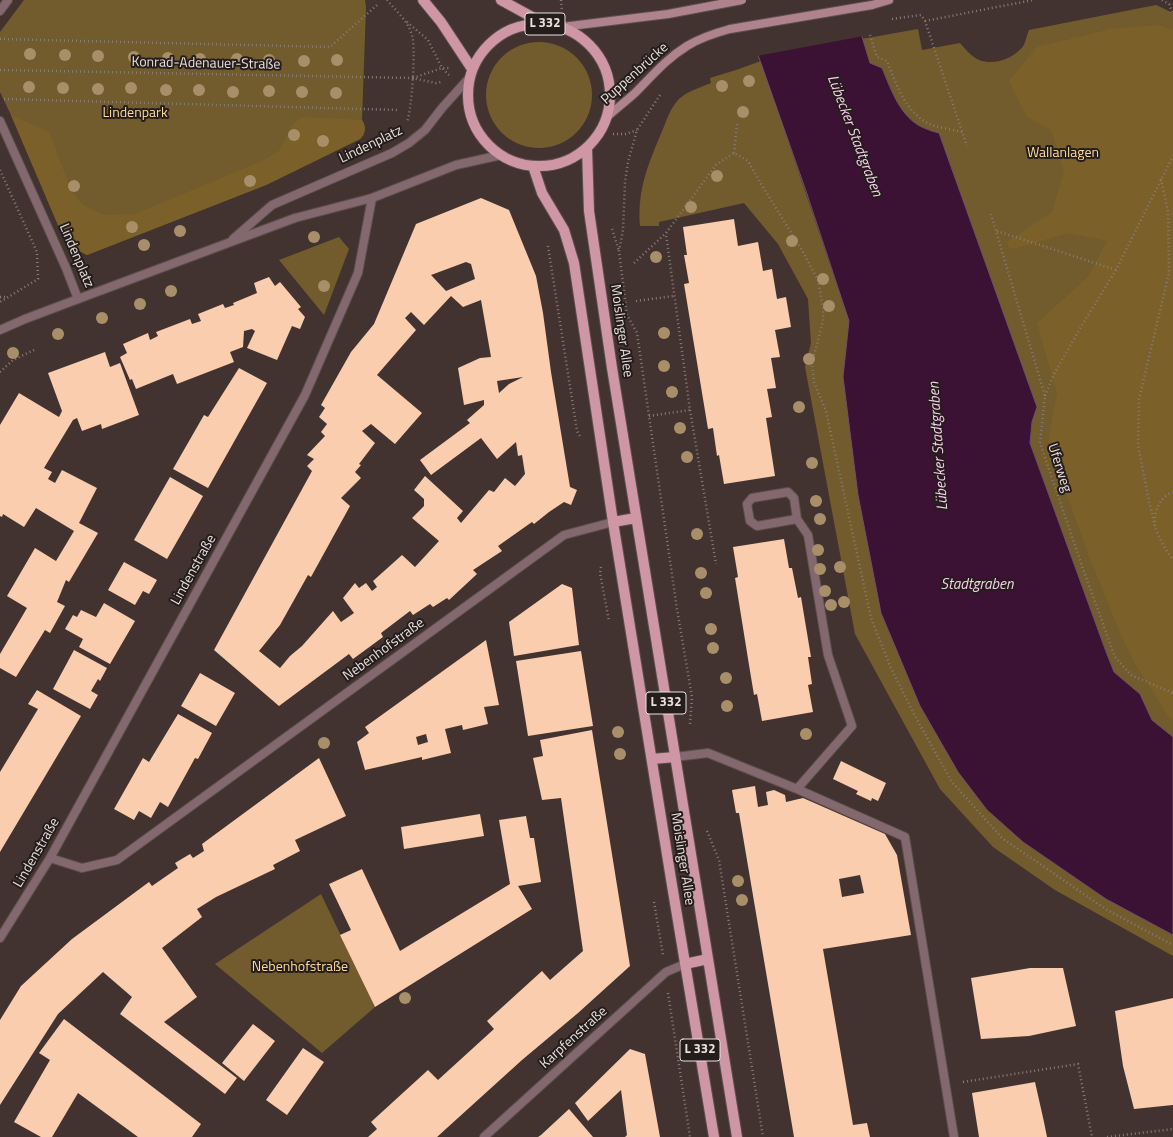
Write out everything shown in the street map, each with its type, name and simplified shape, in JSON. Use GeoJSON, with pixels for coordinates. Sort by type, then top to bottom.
{"type":"FeatureCollection","features":[{"type":"Feature","properties":{"kind":"main road"},"geometry":{"type":"LineString","coordinates":[[423,0],[441,22],[470,73]]}},
{"type":"Feature","properties":{"kind":"main road","name":"L 332"},"geometry":{"type":"LineString","coordinates":[[501,0],[544,24]]}},
{"type":"Feature","properties":{"kind":"main road"},"geometry":{"type":"LineString","coordinates":[[562,27],[668,14],[719,2],[742,0]]}},
{"type":"Feature","properties":{"kind":"main road","name":"Puppenbrücke"},"geometry":{"type":"LineString","coordinates":[[607,117],[635,93],[659,67],[674,54],[705,37],[730,29],[872,5],[889,0]]}},
{"type":"Feature","properties":{"kind":"main road","name":"Lindenplatz"},"geometry":{"type":"LineString","coordinates":[[544,24],[562,27],[579,35],[594,49],[605,66],[611,96],[607,117],[599,134],[587,148],[575,157],[562,163],[547,166],[532,166],[510,161],[490,147],[481,137],[474,125],[467,100],[470,73],[484,49],[501,34],[522,26],[544,24]]}},
{"type":"Feature","properties":{"kind":"main road","name":"Moislinger Allee"},"geometry":{"type":"LineString","coordinates":[[587,148],[589,210],[612,368],[737,1137]]}},
{"type":"Feature","properties":{"kind":"main road","name":"Moislinger Allee"},"geometry":{"type":"LineString","coordinates":[[532,166],[542,194],[564,230],[572,254],[613,522],[714,1137]]}},
{"type":"Feature","properties":{"kind":"main road"},"geometry":{"type":"LineString","coordinates":[[613,522],[636,518]]}},
{"type":"Feature","properties":{"kind":"main road"},"geometry":{"type":"LineString","coordinates":[[652,759],[675,757]]}},
{"type":"Feature","properties":{"kind":"main road"},"geometry":{"type":"LineString","coordinates":[[685,964],[708,959]]}},
{"type":"Feature","properties":{"kind":"street"},"geometry":{"type":"LineString","coordinates":[[0,11],[8,0]]}},
{"type":"Feature","properties":{"kind":"street","name":"Lindenplatz"},"geometry":{"type":"LineString","coordinates":[[230,242],[272,205],[392,153],[409,143],[425,130],[470,73]]}},
{"type":"Feature","properties":{"kind":"street","name":"Lindenplatz"},"geometry":{"type":"LineString","coordinates":[[0,121],[66,268],[78,299],[295,218],[372,198],[456,165],[501,155]]}},
{"type":"Feature","properties":{"kind":"street","name":"Lindenstraße"},"geometry":{"type":"LineString","coordinates":[[0,938],[50,858],[305,395],[358,273],[372,198]]}},
{"type":"Feature","properties":{"kind":"street"},"geometry":{"type":"LineString","coordinates":[[0,330],[78,299]]}},
{"type":"Feature","properties":{"kind":"street"},"geometry":{"type":"LineString","coordinates":[[796,789],[852,726],[828,656],[808,535],[797,519],[794,498],[788,492],[752,498],[748,504],[750,521],[757,526],[797,519]]}},
{"type":"Feature","properties":{"kind":"street","name":"Nebenhofstraße"},"geometry":{"type":"LineString","coordinates":[[50,858],[82,868],[117,860],[564,535],[613,522]]}},
{"type":"Feature","properties":{"kind":"street"},"geometry":{"type":"LineString","coordinates":[[675,757],[708,753],[796,789],[905,837],[954,1137]]}},
{"type":"Feature","properties":{"kind":"street","name":"Karpfenstraße"},"geometry":{"type":"LineString","coordinates":[[484,1137],[666,972],[685,964]]}},
{"type":"Feature","properties":{"kind":"path"},"geometry":{"type":"LineString","coordinates":[[386,0],[405,20],[428,40],[442,68],[456,80]]}},
{"type":"Feature","properties":{"kind":"path"},"geometry":{"type":"LineString","coordinates":[[925,21],[1033,0]]}},
{"type":"Feature","properties":{"kind":"path"},"geometry":{"type":"LineString","coordinates":[[1162,0],[1169,4],[1173,15]]}},
{"type":"Feature","properties":{"kind":"path"},"geometry":{"type":"LineString","coordinates":[[0,39],[330,47],[377,5]]}},
{"type":"Feature","properties":{"kind":"path"},"geometry":{"type":"LineString","coordinates":[[885,20],[920,15],[925,21],[967,146]]}},
{"type":"Feature","properties":{"kind":"path"},"geometry":{"type":"LineString","coordinates":[[405,20],[413,36],[414,57],[410,112],[406,126]]}},
{"type":"Feature","properties":{"kind":"path"},"geometry":{"type":"LineString","coordinates":[[870,35],[877,57],[887,61],[901,96],[914,113],[933,125],[962,132]]}},
{"type":"Feature","properties":{"kind":"path"},"geometry":{"type":"LineString","coordinates":[[412,78],[442,68],[470,73]]}},
{"type":"Feature","properties":{"kind":"path","name":"Konrad-Adenauer-Straße"},"geometry":{"type":"LineString","coordinates":[[0,70],[412,78]]}},
{"type":"Feature","properties":{"kind":"path"},"geometry":{"type":"LineString","coordinates":[[412,78],[436,83],[456,80],[470,73]]}},
{"type":"Feature","properties":{"kind":"path"},"geometry":{"type":"LineString","coordinates":[[637,333],[627,315],[619,251],[623,230],[627,168],[637,130],[662,92]]}},
{"type":"Feature","properties":{"kind":"path"},"geometry":{"type":"LineString","coordinates":[[4,99],[399,110]]}},
{"type":"Feature","properties":{"kind":"path"},"geometry":{"type":"LineString","coordinates":[[734,153],[737,124]]}},
{"type":"Feature","properties":{"kind":"path"},"geometry":{"type":"LineString","coordinates":[[599,134],[626,134],[637,130]]}},
{"type":"Feature","properties":{"kind":"path"},"geometry":{"type":"LineString","coordinates":[[634,263],[666,233],[716,165],[734,153]]}},
{"type":"Feature","properties":{"kind":"path"},"geometry":{"type":"LineString","coordinates":[[734,153],[748,161],[803,252],[818,280],[823,308],[823,321],[812,363],[814,382],[826,411],[871,618],[890,666],[915,716],[952,782],[1002,838],[1108,910],[1173,945]]}},
{"type":"Feature","properties":{"kind":"path"},"geometry":{"type":"LineString","coordinates":[[1045,396],[1054,374],[1116,270],[1173,156]]}},
{"type":"Feature","properties":{"kind":"path"},"geometry":{"type":"LineString","coordinates":[[0,170],[37,252],[38,279],[0,302]]}},
{"type":"Feature","properties":{"kind":"path"},"geometry":{"type":"LineString","coordinates":[[1161,179],[1168,212],[1170,273],[1139,399],[1138,445],[1155,526],[1166,550],[1173,560]]}},
{"type":"Feature","properties":{"kind":"path","name":"Uferweg"},"geometry":{"type":"LineString","coordinates":[[991,214],[1045,396],[1040,443],[1115,657],[1131,675],[1173,693]]}},
{"type":"Feature","properties":{"kind":"path"},"geometry":{"type":"LineString","coordinates":[[997,231],[1116,270]]}},
{"type":"Feature","properties":{"kind":"path"},"geometry":{"type":"LineString","coordinates":[[666,233],[690,410],[716,564]]}},
{"type":"Feature","properties":{"kind":"path"},"geometry":{"type":"LineString","coordinates":[[548,246],[560,320]]}},
{"type":"Feature","properties":{"kind":"path"},"geometry":{"type":"LineString","coordinates":[[636,301],[674,296]]}},
{"type":"Feature","properties":{"kind":"path"},"geometry":{"type":"LineString","coordinates":[[0,297],[8,297]]}},
{"type":"Feature","properties":{"kind":"path"},"geometry":{"type":"LineString","coordinates":[[0,372],[13,360],[34,350]]}},
{"type":"Feature","properties":{"kind":"path"},"geometry":{"type":"LineString","coordinates":[[649,416],[690,410]]}},
{"type":"Feature","properties":{"kind":"path"},"geometry":{"type":"LineString","coordinates":[[1155,526],[1157,508],[1166,495],[1173,492]]}},
{"type":"Feature","properties":{"kind":"path"},"geometry":{"type":"LineString","coordinates":[[946,1084],[1078,1064],[1092,1137]]}},
{"type":"Feature","properties":{"kind":"path"},"geometry":{"type":"LineString","coordinates":[[1107,1137],[1173,1129]]}},
{"type":"Feature","properties":{"kind":"green space","name":"Lindenpark"},"geometry":{"type":"Polygon","coordinates":[[[24,0],[365,0],[362,120],[365,127],[363,135],[360,139],[266,185],[87,255],[74,248],[58,225],[0,92],[0,32],[24,0]]]}},
{"type":"Feature","properties":{"kind":"green space","name":"Wallanlagen"},"geometry":{"type":"Polygon","coordinates":[[[1156,5],[1173,13],[1173,737],[1152,720],[1140,694],[1114,672],[1105,649],[1030,443],[1032,422],[1037,407],[939,133],[933,132],[916,123],[903,110],[893,94],[882,68],[870,63],[862,39],[918,29],[922,50],[960,43],[971,55],[979,60],[992,62],[1004,60],[1020,50],[1024,45],[1029,30],[1156,5]]]}},
{"type":"Feature","properties":{"kind":"green space","name":"Wallanlagen"},"geometry":{"type":"Polygon","coordinates":[[[1158,25],[1173,30],[1173,720],[1168,716],[1133,660],[1120,633],[1089,556],[1048,443],[1057,393],[1037,323],[1088,277],[1107,241],[1069,233],[1016,248],[1009,249],[1007,242],[1052,212],[1064,172],[1051,130],[1027,117],[1009,81],[1037,47],[1111,29],[1158,25]]]}},
{"type":"Feature","properties":{"kind":"green space"},"geometry":{"type":"Polygon","coordinates":[[[539,42],[559,46],[577,57],[588,75],[592,95],[588,115],[577,133],[559,144],[539,148],[519,144],[501,133],[490,115],[486,95],[490,75],[501,57],[519,46],[539,42]]]}},
{"type":"Feature","properties":{"kind":"green space"},"geometry":{"type":"Polygon","coordinates":[[[761,61],[849,321],[843,377],[1023,842],[1106,899],[1173,935],[1173,956],[1055,890],[993,847],[940,789],[855,634],[805,367],[811,343],[808,299],[778,244],[744,203],[659,222],[659,226],[640,226],[640,200],[645,176],[671,109],[676,102],[686,94],[711,83],[710,78],[761,61]]]}},
{"type":"Feature","properties":{"kind":"green space"},"geometry":{"type":"Polygon","coordinates":[[[11,115],[49,132],[72,192],[83,205],[104,215],[135,214],[262,161],[279,151],[292,125],[302,117],[362,120],[365,130],[360,139],[266,185],[87,255],[74,248],[58,225],[11,115]]]}},
{"type":"Feature","properties":{"kind":"green space"},"geometry":{"type":"Polygon","coordinates":[[[339,237],[349,249],[324,315],[279,260],[339,237]]]}},
{"type":"Feature","properties":{"kind":"green space","name":"Nebenhofstraße"},"geometry":{"type":"Polygon","coordinates":[[[321,894],[375,1007],[322,1053],[215,964],[321,894]]]}},
{"type":"Feature","properties":{"kind":"water","name":"Stadtgraben"},"geometry":{"type":"Polygon","coordinates":[[[739,0],[851,0],[870,63],[882,68],[897,102],[909,117],[924,128],[939,133],[1037,407],[1032,422],[1030,443],[1105,649],[1114,672],[1140,694],[1152,720],[1173,737],[1173,935],[1106,899],[1023,842],[987,810],[958,772],[920,706],[881,613],[858,495],[843,377],[849,321],[806,191],[739,0]]]}},
{"type":"Feature","properties":{"kind":"pier"},"geometry":{"type":"Polygon","coordinates":[[[737,0],[853,0],[864,36],[757,56],[737,0]]]}},
{"type":"Feature","properties":{"kind":"building"},"geometry":{"type":"Polygon","coordinates":[[[481,198],[509,210],[536,276],[570,487],[577,490],[571,505],[564,502],[534,524],[532,522],[498,546],[502,551],[473,570],[477,574],[449,600],[447,598],[433,607],[430,604],[413,615],[410,611],[381,633],[383,637],[353,659],[349,654],[279,706],[214,650],[312,471],[307,466],[314,459],[307,455],[325,436],[321,432],[327,424],[319,417],[325,408],[321,405],[351,352],[374,324],[416,224],[481,198]],[[466,262],[431,275],[446,291],[475,279],[471,264],[466,262]],[[451,296],[424,325],[411,312],[405,318],[416,330],[377,375],[422,413],[395,444],[371,424],[362,431],[375,443],[359,464],[361,465],[355,472],[361,478],[341,498],[350,506],[311,577],[308,575],[280,625],[259,651],[280,668],[333,611],[341,622],[354,613],[343,598],[355,583],[359,588],[366,583],[372,591],[377,587],[373,581],[402,555],[415,567],[439,541],[412,518],[424,506],[424,499],[414,490],[425,476],[463,511],[457,518],[461,523],[489,490],[494,492],[505,478],[515,486],[525,474],[522,455],[518,456],[516,442],[497,459],[481,438],[431,475],[420,460],[470,423],[467,420],[484,405],[484,400],[464,405],[458,368],[480,358],[491,357],[481,300],[463,307],[451,296]],[[523,377],[497,381],[499,393],[509,384],[523,377]]]}},
{"type":"Feature","properties":{"kind":"building"},"geometry":{"type":"Polygon","coordinates":[[[734,219],[738,246],[758,242],[763,271],[772,269],[777,299],[786,297],[791,327],[775,330],[780,357],[771,358],[776,388],[767,389],[772,417],[766,418],[775,476],[724,484],[719,455],[717,456],[713,428],[708,429],[684,284],[689,283],[684,255],[687,255],[683,227],[734,219]]]}},
{"type":"Feature","properties":{"kind":"building"},"geometry":{"type":"Polygon","coordinates":[[[269,277],[275,286],[280,282],[301,307],[298,309],[305,317],[300,329],[292,326],[277,360],[247,348],[255,331],[252,329],[244,331],[243,347],[230,352],[234,362],[177,384],[173,374],[136,389],[132,379],[130,380],[120,357],[127,353],[123,344],[148,333],[150,340],[158,336],[156,332],[190,319],[192,324],[201,321],[198,314],[223,304],[225,308],[234,305],[233,303],[257,293],[254,283],[269,277]]]}},
{"type":"Feature","properties":{"kind":"building"},"geometry":{"type":"Polygon","coordinates":[[[105,352],[110,367],[120,363],[139,415],[102,429],[101,424],[82,431],[77,418],[73,420],[44,468],[52,472],[48,479],[55,483],[62,470],[97,488],[79,523],[98,533],[69,582],[66,580],[57,602],[65,606],[50,633],[45,630],[16,677],[0,668],[0,654],[27,608],[7,596],[35,548],[56,561],[74,531],[36,508],[24,527],[3,514],[2,517],[0,516],[0,425],[19,393],[59,417],[62,411],[48,373],[105,352]]]}},
{"type":"Feature","properties":{"kind":"building"},"geometry":{"type":"Polygon","coordinates":[[[239,368],[267,383],[208,488],[173,469],[204,415],[208,417],[239,368]]]}},
{"type":"Feature","properties":{"kind":"building"},"geometry":{"type":"Polygon","coordinates":[[[170,477],[203,496],[167,559],[134,540],[170,477]]]}},
{"type":"Feature","properties":{"kind":"building"},"geometry":{"type":"Polygon","coordinates":[[[784,539],[789,568],[792,568],[798,598],[801,597],[811,657],[808,657],[812,684],[808,685],[813,712],[762,721],[757,694],[754,695],[749,665],[735,578],[738,577],[733,547],[784,539]]]}},
{"type":"Feature","properties":{"kind":"building"},"geometry":{"type":"Polygon","coordinates":[[[124,562],[157,580],[149,594],[143,591],[135,605],[108,590],[124,562]]]}},
{"type":"Feature","properties":{"kind":"building"},"geometry":{"type":"Polygon","coordinates":[[[562,584],[572,588],[579,645],[514,656],[509,622],[562,584]]]}},
{"type":"Feature","properties":{"kind":"building"},"geometry":{"type":"Polygon","coordinates":[[[104,603],[135,621],[110,664],[79,647],[83,639],[65,629],[73,615],[77,617],[81,610],[96,617],[104,603]]]}},
{"type":"Feature","properties":{"kind":"building"},"geometry":{"type":"Polygon","coordinates":[[[486,640],[499,705],[484,707],[488,724],[463,730],[462,725],[445,729],[451,753],[422,760],[422,757],[365,770],[357,742],[369,733],[365,727],[486,640]],[[426,734],[416,737],[418,745],[428,742],[426,734]]]}},
{"type":"Feature","properties":{"kind":"building"},"geometry":{"type":"Polygon","coordinates":[[[74,650],[107,668],[100,681],[98,679],[91,691],[98,695],[90,709],[53,689],[74,650]]]}},
{"type":"Feature","properties":{"kind":"building"},"geometry":{"type":"Polygon","coordinates":[[[581,651],[593,726],[528,736],[516,661],[581,651]]]}},
{"type":"Feature","properties":{"kind":"building"},"geometry":{"type":"Polygon","coordinates":[[[200,673],[235,693],[216,726],[181,706],[200,673]]]}},
{"type":"Feature","properties":{"kind":"building"},"geometry":{"type":"Polygon","coordinates":[[[37,690],[81,716],[0,852],[0,772],[38,709],[28,704],[37,690]]]}},
{"type":"Feature","properties":{"kind":"building"},"geometry":{"type":"Polygon","coordinates":[[[178,714],[212,733],[198,759],[195,758],[168,807],[160,802],[151,818],[139,811],[134,820],[114,809],[143,758],[149,762],[178,714]]]}},
{"type":"Feature","properties":{"kind":"building"},"geometry":{"type":"Polygon","coordinates":[[[592,730],[630,966],[578,1013],[522,1060],[437,1137],[368,1137],[377,1129],[371,1122],[428,1070],[438,1080],[494,1029],[487,1021],[542,971],[550,980],[583,951],[561,798],[542,800],[533,758],[543,756],[540,740],[592,730]]]}},
{"type":"Feature","properties":{"kind":"building"},"geometry":{"type":"Polygon","coordinates":[[[319,758],[346,816],[295,840],[300,851],[273,865],[275,869],[216,897],[197,909],[202,917],[162,948],[197,997],[164,1022],[237,1078],[225,1094],[120,1014],[132,997],[103,972],[58,1014],[0,1105],[0,1020],[21,986],[72,939],[149,882],[152,886],[178,868],[175,863],[190,854],[193,858],[204,851],[202,844],[319,758]]]}},
{"type":"Feature","properties":{"kind":"building"},"geometry":{"type":"Polygon","coordinates":[[[841,761],[886,783],[878,801],[872,798],[871,801],[856,794],[858,791],[833,779],[841,761]]]}},
{"type":"Feature","properties":{"kind":"building"},"geometry":{"type":"Polygon","coordinates":[[[755,786],[758,807],[768,805],[766,792],[774,790],[785,795],[786,802],[803,798],[885,834],[897,855],[911,935],[823,949],[853,1125],[867,1123],[870,1137],[794,1137],[739,813],[736,813],[732,790],[755,786]],[[860,875],[839,879],[842,897],[864,893],[860,875]]]}},
{"type":"Feature","properties":{"kind":"building"},"geometry":{"type":"Polygon","coordinates":[[[480,814],[484,836],[404,849],[401,827],[480,814]]]}},
{"type":"Feature","properties":{"kind":"building"},"geometry":{"type":"Polygon","coordinates":[[[526,816],[530,838],[534,838],[541,882],[518,886],[532,909],[375,1007],[340,935],[351,930],[329,884],[362,869],[400,951],[510,884],[499,820],[526,816]]]}},
{"type":"Feature","properties":{"kind":"building"},"geometry":{"type":"Polygon","coordinates":[[[1030,968],[1063,968],[1076,1026],[1029,1036],[981,1039],[971,978],[1030,968]]]}},
{"type":"Feature","properties":{"kind":"building"},"geometry":{"type":"Polygon","coordinates":[[[1173,998],[1173,1105],[1134,1109],[1123,1066],[1115,1011],[1173,998]]]}},
{"type":"Feature","properties":{"kind":"building"},"geometry":{"type":"Polygon","coordinates":[[[64,1019],[201,1124],[192,1137],[138,1137],[78,1093],[52,1137],[41,1137],[14,1122],[50,1060],[39,1053],[64,1019]]]}},
{"type":"Feature","properties":{"kind":"building"},"geometry":{"type":"Polygon","coordinates":[[[253,1024],[275,1041],[244,1081],[222,1063],[253,1024]]]}},
{"type":"Feature","properties":{"kind":"building"},"geometry":{"type":"Polygon","coordinates":[[[303,1048],[324,1062],[287,1115],[266,1100],[303,1048]]]}},
{"type":"Feature","properties":{"kind":"building"},"geometry":{"type":"Polygon","coordinates":[[[630,1049],[645,1054],[660,1137],[625,1137],[627,1135],[621,1090],[588,1121],[575,1103],[630,1049]]]}},
{"type":"Feature","properties":{"kind":"building"},"geometry":{"type":"Polygon","coordinates":[[[1035,1082],[1047,1137],[979,1137],[972,1093],[1035,1082]]]}},
{"type":"Feature","properties":{"kind":"building"},"geometry":{"type":"Polygon","coordinates":[[[569,1109],[593,1137],[538,1137],[541,1135],[569,1109]]]}},
{"type":"Feature","properties":{"kind":"water label","name":"Lübecker Stadtgraben"},"geometry":{"type":"Point","coordinates":[854,136]}},
{"type":"Feature","properties":{"kind":"water label","name":"Lübecker Stadtgraben"},"geometry":{"type":"Point","coordinates":[939,446]}}]}
